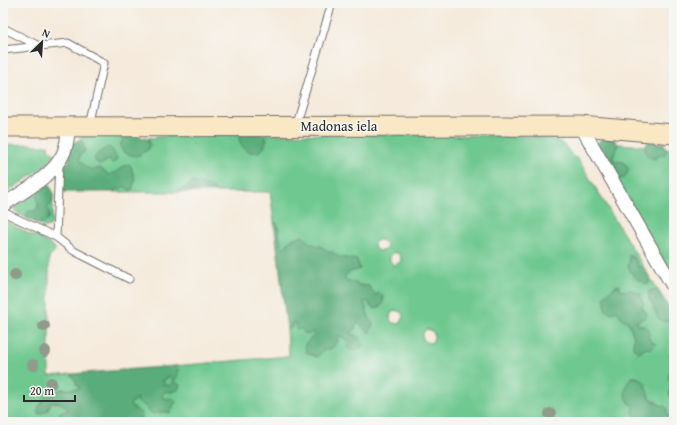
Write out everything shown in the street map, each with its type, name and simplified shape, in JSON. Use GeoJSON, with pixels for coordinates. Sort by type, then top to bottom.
{"type":"FeatureCollection","features":[{"type":"Feature","properties":{"kind":"main road","name":"Madonas iela"},"geometry":{"type":"LineString","coordinates":[[3,127],[581,126],[674,134]]}},
{"type":"Feature","properties":{"kind":"street"},"geometry":{"type":"LineString","coordinates":[[581,126],[674,288]]}},
{"type":"Feature","properties":{"kind":"street"},"geometry":{"type":"LineString","coordinates":[[3,205],[50,172],[59,161],[66,147],[68,127]]}},
{"type":"Feature","properties":{"kind":"lane"},"geometry":{"type":"LineString","coordinates":[[295,126],[332,3]]}},
{"type":"Feature","properties":{"kind":"lane"},"geometry":{"type":"LineString","coordinates":[[3,28],[40,46]]}},
{"type":"Feature","properties":{"kind":"lane"},"geometry":{"type":"LineString","coordinates":[[3,50],[68,43],[104,64],[90,126]]}},
{"type":"Feature","properties":{"kind":"lane"},"geometry":{"type":"LineString","coordinates":[[56,237],[59,161]]}},
{"type":"Feature","properties":{"kind":"lane"},"geometry":{"type":"LineString","coordinates":[[3,212],[56,237],[74,251],[128,279]]}},
{"type":"Feature","properties":{"kind":"green space"},"geometry":{"type":"Polygon","coordinates":[[[85,134],[127,135],[143,152],[150,144],[148,138],[177,135],[243,134],[267,140],[265,134],[522,136],[556,140],[567,148],[573,157],[578,159],[643,266],[638,267],[635,259],[630,255],[636,277],[648,284],[651,279],[658,290],[649,291],[649,300],[653,303],[653,309],[663,322],[671,320],[674,316],[674,352],[669,354],[672,365],[674,365],[674,370],[671,370],[669,379],[672,381],[669,393],[674,403],[674,421],[657,402],[649,397],[644,382],[637,377],[632,377],[629,380],[634,407],[641,422],[136,422],[139,419],[136,409],[132,408],[130,405],[136,398],[159,413],[171,411],[176,402],[170,399],[163,399],[162,395],[164,393],[167,391],[171,392],[170,386],[163,385],[161,380],[164,380],[169,376],[171,377],[178,369],[174,366],[289,356],[287,330],[292,327],[292,323],[294,322],[305,333],[315,331],[314,335],[305,344],[306,352],[317,357],[337,336],[347,340],[354,326],[359,323],[362,325],[369,320],[366,307],[363,302],[369,300],[375,295],[369,286],[358,285],[354,282],[345,280],[345,277],[350,272],[350,259],[339,257],[322,247],[293,238],[284,248],[281,246],[278,225],[274,222],[270,192],[216,192],[211,187],[192,182],[186,188],[181,189],[178,192],[114,192],[115,189],[124,186],[130,190],[135,180],[131,167],[129,164],[109,175],[100,168],[92,170],[86,167],[79,160],[83,143],[79,140],[85,134]],[[380,240],[374,244],[375,249],[379,251],[385,250],[387,246],[380,240]],[[395,252],[390,256],[390,260],[394,265],[399,263],[401,260],[400,255],[395,252]],[[620,286],[608,292],[622,318],[629,323],[634,337],[633,346],[646,348],[652,342],[641,325],[637,325],[637,321],[643,310],[641,294],[631,290],[626,291],[620,289],[620,286]],[[396,310],[392,312],[390,317],[391,322],[400,324],[403,318],[402,313],[396,310]],[[426,329],[422,335],[424,339],[431,343],[434,338],[434,333],[426,329]]]}},
{"type":"Feature","properties":{"kind":"green space"},"geometry":{"type":"Polygon","coordinates":[[[137,134],[143,138],[145,137],[150,144],[147,151],[140,155],[127,154],[122,149],[122,141],[127,135],[137,134]]]}},
{"type":"Feature","properties":{"kind":"green space"},"geometry":{"type":"Polygon","coordinates":[[[243,134],[265,134],[266,141],[264,147],[260,151],[256,152],[246,150],[239,138],[243,134]]]}},
{"type":"Feature","properties":{"kind":"green space"},"geometry":{"type":"Polygon","coordinates":[[[602,138],[614,139],[618,144],[613,157],[614,161],[624,162],[629,170],[624,178],[617,180],[596,147],[602,138]]]}},
{"type":"Feature","properties":{"kind":"green space"},"geometry":{"type":"Polygon","coordinates":[[[79,140],[83,143],[85,151],[80,155],[79,160],[86,167],[92,170],[100,168],[109,175],[129,164],[135,180],[132,190],[124,186],[121,189],[115,189],[114,192],[63,192],[60,189],[61,169],[69,161],[71,144],[79,140]]]}},
{"type":"Feature","properties":{"kind":"green space"},"geometry":{"type":"Polygon","coordinates":[[[648,142],[664,143],[667,150],[664,155],[658,156],[656,159],[647,156],[645,146],[648,142]]]}},
{"type":"Feature","properties":{"kind":"green space"},"geometry":{"type":"Polygon","coordinates":[[[30,144],[42,146],[48,145],[49,150],[55,154],[45,166],[3,195],[3,145],[30,144]]]}},
{"type":"Feature","properties":{"kind":"green space"},"geometry":{"type":"Polygon","coordinates":[[[618,144],[645,146],[647,156],[658,156],[667,150],[666,148],[674,149],[674,279],[617,180],[613,157],[618,144]]]}},
{"type":"Feature","properties":{"kind":"green space"},"geometry":{"type":"Polygon","coordinates":[[[108,147],[117,158],[115,162],[112,163],[109,160],[100,165],[94,158],[97,154],[108,147]]]}},
{"type":"Feature","properties":{"kind":"green space"},"geometry":{"type":"Polygon","coordinates":[[[192,182],[211,187],[216,192],[178,192],[181,189],[186,188],[192,182]]]}},
{"type":"Feature","properties":{"kind":"green space"},"geometry":{"type":"Polygon","coordinates":[[[46,185],[49,185],[54,193],[53,201],[47,208],[49,212],[49,219],[44,223],[27,219],[27,214],[29,211],[35,211],[38,207],[37,193],[46,185]]]}},
{"type":"Feature","properties":{"kind":"green space"},"geometry":{"type":"Polygon","coordinates":[[[37,193],[38,207],[35,211],[27,214],[27,219],[15,211],[13,208],[37,193]]]}},
{"type":"Feature","properties":{"kind":"green space"},"geometry":{"type":"Polygon","coordinates":[[[53,201],[52,223],[50,226],[44,227],[34,222],[44,223],[49,219],[47,208],[53,201]]]}},
{"type":"Feature","properties":{"kind":"green space"},"geometry":{"type":"Polygon","coordinates":[[[3,221],[38,237],[56,249],[49,258],[49,376],[71,374],[79,389],[61,389],[43,401],[40,405],[42,413],[45,412],[50,406],[50,403],[60,403],[68,409],[67,411],[65,410],[59,413],[63,418],[69,416],[77,422],[32,422],[29,419],[22,422],[3,422],[3,221]]]}},
{"type":"Feature","properties":{"kind":"green space"},"geometry":{"type":"Polygon","coordinates":[[[274,222],[278,224],[281,246],[284,248],[293,238],[303,236],[310,243],[322,247],[329,253],[332,252],[339,257],[357,260],[360,269],[350,272],[345,277],[345,280],[354,282],[358,285],[369,286],[375,295],[380,293],[382,295],[384,299],[381,306],[376,309],[370,306],[368,301],[363,302],[373,324],[369,333],[359,323],[355,325],[356,329],[350,333],[361,340],[363,345],[359,349],[353,351],[348,348],[347,340],[338,336],[338,341],[331,349],[325,349],[317,357],[306,352],[305,344],[314,335],[314,332],[309,334],[305,333],[300,328],[298,330],[295,328],[296,325],[294,322],[292,323],[292,327],[287,330],[274,222]]]}},
{"type":"Feature","properties":{"kind":"green space"},"geometry":{"type":"Polygon","coordinates":[[[630,255],[635,259],[638,267],[643,266],[651,279],[648,284],[637,280],[631,272],[628,265],[630,260],[628,258],[630,255]]]}},
{"type":"Feature","properties":{"kind":"green space"},"geometry":{"type":"Polygon","coordinates":[[[620,285],[620,289],[626,291],[631,290],[641,294],[642,301],[644,303],[642,307],[643,310],[646,311],[647,315],[643,319],[637,321],[637,325],[645,326],[649,329],[650,331],[648,337],[656,344],[651,349],[646,348],[639,353],[634,349],[634,337],[629,323],[622,318],[617,311],[612,313],[606,310],[604,297],[615,286],[620,285]]]}},
{"type":"Feature","properties":{"kind":"green space"},"geometry":{"type":"Polygon","coordinates":[[[658,290],[674,315],[673,319],[663,322],[657,317],[653,303],[649,300],[649,291],[658,290]]]}},
{"type":"Feature","properties":{"kind":"green space"},"geometry":{"type":"Polygon","coordinates":[[[174,366],[178,369],[178,376],[175,380],[171,380],[171,377],[169,376],[167,379],[162,380],[164,382],[163,385],[166,384],[170,386],[171,383],[176,382],[180,385],[178,390],[171,392],[166,391],[162,395],[163,399],[172,398],[176,402],[169,413],[163,411],[153,414],[147,410],[147,407],[138,402],[136,398],[130,405],[141,413],[142,418],[136,422],[77,422],[69,416],[61,419],[58,418],[58,415],[67,411],[68,409],[58,402],[50,403],[47,411],[39,414],[37,412],[45,396],[52,396],[61,389],[79,389],[71,374],[174,366]]]}},
{"type":"Feature","properties":{"kind":"green space"},"geometry":{"type":"Polygon","coordinates":[[[671,370],[674,370],[674,403],[669,393],[672,381],[669,379],[671,370]]]}},
{"type":"Feature","properties":{"kind":"green space"},"geometry":{"type":"Polygon","coordinates":[[[632,377],[642,380],[646,384],[645,387],[650,398],[659,405],[668,409],[667,415],[669,418],[674,420],[674,422],[641,422],[639,418],[634,415],[634,407],[630,404],[625,393],[625,389],[632,377]]]}}]}
